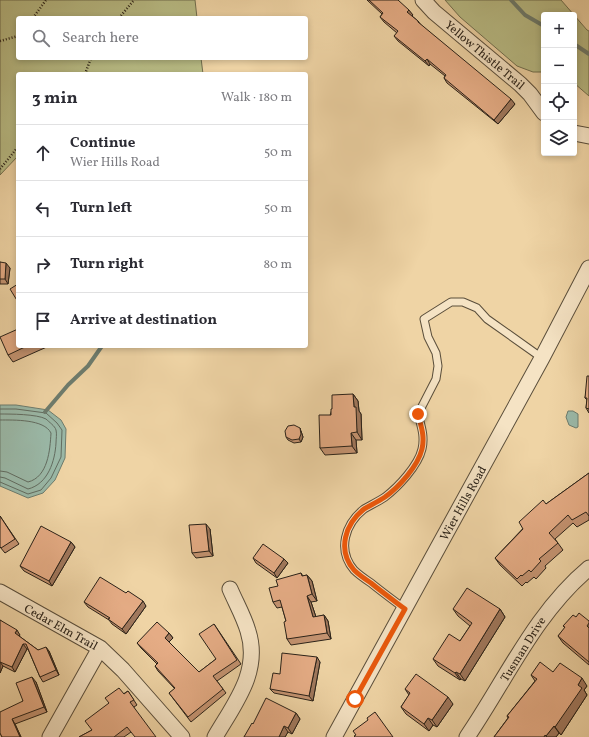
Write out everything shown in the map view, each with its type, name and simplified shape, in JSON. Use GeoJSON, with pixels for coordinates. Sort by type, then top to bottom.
{"type":"FeatureCollection","features":[{"type":"Feature","properties":{"kind":"street","name":"Yellow Thistle Trail"},"geometry":{"type":"LineString","coordinates":[[423,0],[434,12],[520,84],[530,94],[541,109]]}},
{"type":"Feature","properties":{"kind":"street"},"geometry":{"type":"LineString","coordinates":[[577,134],[589,136]]}},
{"type":"Feature","properties":{"kind":"street","name":"Wier Hills Road"},"geometry":{"type":"LineString","coordinates":[[334,737],[542,358],[589,268]]}},
{"type":"Feature","properties":{"kind":"street","name":"Tusman Drive"},"geometry":{"type":"LineString","coordinates":[[467,737],[525,643],[549,608],[589,568]]}},
{"type":"Feature","properties":{"kind":"street"},"geometry":{"type":"LineString","coordinates":[[215,737],[247,682],[252,658],[249,632],[230,589]]}},
{"type":"Feature","properties":{"kind":"street","name":"Cedar Elm Trail"},"geometry":{"type":"LineString","coordinates":[[0,592],[100,648],[123,670],[182,737]]}},
{"type":"Feature","properties":{"kind":"street"},"geometry":{"type":"LineString","coordinates":[[50,737],[100,648]]}},
{"type":"Feature","properties":{"kind":"lane"},"geometry":{"type":"LineString","coordinates":[[405,609],[354,570],[346,558],[344,542],[350,524],[364,510],[386,496],[407,475],[417,462],[422,450],[424,441],[423,429],[418,414],[436,379],[438,366],[436,353],[428,337],[424,319],[451,302],[464,302],[476,308],[487,319],[542,358]]}},
{"type":"Feature","properties":{"kind":"path"},"geometry":{"type":"LineString","coordinates":[[35,16],[46,0]]}},
{"type":"Feature","properties":{"kind":"path"},"geometry":{"type":"LineString","coordinates":[[121,16],[134,0]]}},
{"type":"Feature","properties":{"kind":"path"},"geometry":{"type":"LineString","coordinates":[[0,41],[16,37]]}},
{"type":"Feature","properties":{"kind":"path"},"geometry":{"type":"LineString","coordinates":[[86,72],[90,60]]}},
{"type":"Feature","properties":{"kind":"path"},"geometry":{"type":"LineString","coordinates":[[0,169],[16,149]]}},
{"type":"Feature","properties":{"kind":"green space"},"geometry":{"type":"Polygon","coordinates":[[[0,0],[195,0],[197,16],[16,16],[16,60],[201,60],[203,72],[16,72],[16,158],[0,175],[0,0]]]}},
{"type":"Feature","properties":{"kind":"green space"},"geometry":{"type":"Polygon","coordinates":[[[445,0],[561,0],[571,12],[541,12],[541,72],[533,72],[517,66],[460,17],[445,0]]]}},
{"type":"Feature","properties":{"kind":"green space"},"geometry":{"type":"Polygon","coordinates":[[[577,18],[589,31],[589,96],[577,86],[577,18]]]}},
{"type":"Feature","properties":{"kind":"water"},"geometry":{"type":"Polygon","coordinates":[[[0,405],[16,405],[48,410],[61,420],[66,429],[65,458],[55,480],[43,493],[28,498],[0,486],[0,405]]]}},
{"type":"Feature","properties":{"kind":"water"},"geometry":{"type":"Polygon","coordinates":[[[568,411],[573,411],[578,414],[578,427],[576,428],[569,425],[566,417],[568,411]]]}},
{"type":"Feature","properties":{"kind":"building"},"geometry":{"type":"Polygon","coordinates":[[[369,0],[398,0],[409,10],[407,12],[418,22],[511,99],[494,120],[444,78],[446,75],[427,59],[425,61],[394,36],[398,31],[380,17],[383,13],[369,0]]]}},
{"type":"Feature","properties":{"kind":"building"},"geometry":{"type":"Polygon","coordinates":[[[0,262],[6,263],[5,279],[0,279],[0,262]]]}},
{"type":"Feature","properties":{"kind":"building"},"geometry":{"type":"Polygon","coordinates":[[[16,285],[16,299],[10,289],[16,285]]]}},
{"type":"Feature","properties":{"kind":"building"},"geometry":{"type":"Polygon","coordinates":[[[16,330],[16,348],[23,348],[8,355],[0,337],[16,330]]]}},
{"type":"Feature","properties":{"kind":"building"},"geometry":{"type":"Polygon","coordinates":[[[587,376],[589,376],[589,409],[586,408],[587,398],[585,398],[587,376]]]}},
{"type":"Feature","properties":{"kind":"building"},"geometry":{"type":"Polygon","coordinates":[[[353,394],[354,407],[356,407],[357,432],[351,433],[352,446],[320,448],[319,415],[331,415],[332,395],[353,394]]]}},
{"type":"Feature","properties":{"kind":"building"},"geometry":{"type":"Polygon","coordinates":[[[294,425],[300,428],[301,434],[299,439],[292,440],[286,437],[285,431],[288,426],[294,425]]]}},
{"type":"Feature","properties":{"kind":"building"},"geometry":{"type":"Polygon","coordinates":[[[589,473],[589,516],[586,512],[572,520],[568,515],[549,533],[558,543],[539,559],[541,561],[531,572],[529,570],[517,579],[495,558],[523,529],[519,522],[543,500],[546,504],[589,473]]]}},
{"type":"Feature","properties":{"kind":"building"},"geometry":{"type":"Polygon","coordinates":[[[0,516],[15,539],[1,548],[0,547],[0,516]]]}},
{"type":"Feature","properties":{"kind":"building"},"geometry":{"type":"Polygon","coordinates":[[[206,524],[209,551],[192,553],[189,525],[206,524]]]}},
{"type":"Feature","properties":{"kind":"building"},"geometry":{"type":"Polygon","coordinates":[[[41,526],[71,542],[49,581],[20,566],[41,526]]]}},
{"type":"Feature","properties":{"kind":"building"},"geometry":{"type":"Polygon","coordinates":[[[263,544],[284,559],[274,573],[253,558],[263,544]]]}},
{"type":"Feature","properties":{"kind":"building"},"geometry":{"type":"Polygon","coordinates":[[[301,573],[302,576],[307,575],[312,594],[307,596],[313,617],[324,615],[327,633],[287,639],[284,622],[286,621],[280,600],[273,602],[269,588],[278,586],[276,580],[301,573]]]}},
{"type":"Feature","properties":{"kind":"building"},"geometry":{"type":"Polygon","coordinates":[[[100,577],[126,593],[128,591],[143,601],[122,629],[108,619],[110,618],[84,602],[100,577]]]}},
{"type":"Feature","properties":{"kind":"building"},"geometry":{"type":"Polygon","coordinates":[[[467,588],[500,609],[460,674],[455,673],[433,659],[449,634],[460,641],[472,623],[453,609],[467,588]]]}},
{"type":"Feature","properties":{"kind":"building"},"geometry":{"type":"Polygon","coordinates":[[[579,613],[589,621],[587,626],[589,628],[589,662],[558,636],[565,627],[563,626],[573,615],[576,617],[579,613]]]}},
{"type":"Feature","properties":{"kind":"building"},"geometry":{"type":"Polygon","coordinates":[[[0,620],[17,630],[15,633],[38,650],[46,647],[56,670],[40,677],[26,644],[23,644],[12,667],[0,662],[0,620]]]}},
{"type":"Feature","properties":{"kind":"building"},"geometry":{"type":"Polygon","coordinates":[[[157,622],[169,633],[165,638],[199,672],[216,659],[199,634],[214,624],[237,660],[213,676],[223,689],[188,717],[169,693],[175,688],[155,666],[158,663],[137,643],[157,622]]]}},
{"type":"Feature","properties":{"kind":"building"},"geometry":{"type":"Polygon","coordinates":[[[282,653],[317,657],[309,696],[270,689],[273,673],[280,674],[282,653]]]}},
{"type":"Feature","properties":{"kind":"building"},"geometry":{"type":"Polygon","coordinates":[[[540,662],[553,672],[560,663],[582,678],[578,685],[582,688],[555,727],[554,726],[546,736],[494,737],[509,717],[507,716],[537,679],[531,675],[540,662]]]}},
{"type":"Feature","properties":{"kind":"building"},"geometry":{"type":"Polygon","coordinates":[[[416,674],[448,697],[432,720],[428,718],[424,724],[401,707],[410,693],[405,689],[416,674]]]}},
{"type":"Feature","properties":{"kind":"building"},"geometry":{"type":"Polygon","coordinates":[[[32,677],[44,707],[12,719],[20,737],[2,737],[0,733],[0,712],[23,701],[16,683],[32,677]]]}},
{"type":"Feature","properties":{"kind":"building"},"geometry":{"type":"Polygon","coordinates":[[[119,688],[124,694],[128,691],[134,700],[130,702],[156,737],[135,737],[127,727],[114,737],[79,737],[92,730],[85,721],[109,703],[105,698],[119,688]]]}},
{"type":"Feature","properties":{"kind":"building"},"geometry":{"type":"Polygon","coordinates":[[[266,698],[296,713],[288,728],[284,726],[279,737],[244,737],[252,723],[253,724],[266,698]]]}},
{"type":"Feature","properties":{"kind":"building"},"geometry":{"type":"Polygon","coordinates":[[[375,712],[393,737],[355,737],[354,736],[356,735],[353,731],[368,720],[367,718],[375,712]]]}},
{"type":"Feature","properties":{"kind":"waterway"},"geometry":{"type":"LineString","coordinates":[[511,0],[525,15],[541,24]]}},
{"type":"Feature","properties":{"kind":"waterway"},"geometry":{"type":"LineString","coordinates":[[577,46],[589,54]]}},
{"type":"Feature","properties":{"kind":"waterway"},"geometry":{"type":"LineString","coordinates":[[45,412],[68,385],[88,366],[101,348]]}},
{"type":"Feature","properties":{"kind":"route"},"geometry":{"type":"LineString","coordinates":[[355,699],[405,609],[354,570],[346,558],[344,542],[350,524],[364,510],[386,496],[407,475],[417,462],[424,441],[423,429],[418,414]]}}]}
